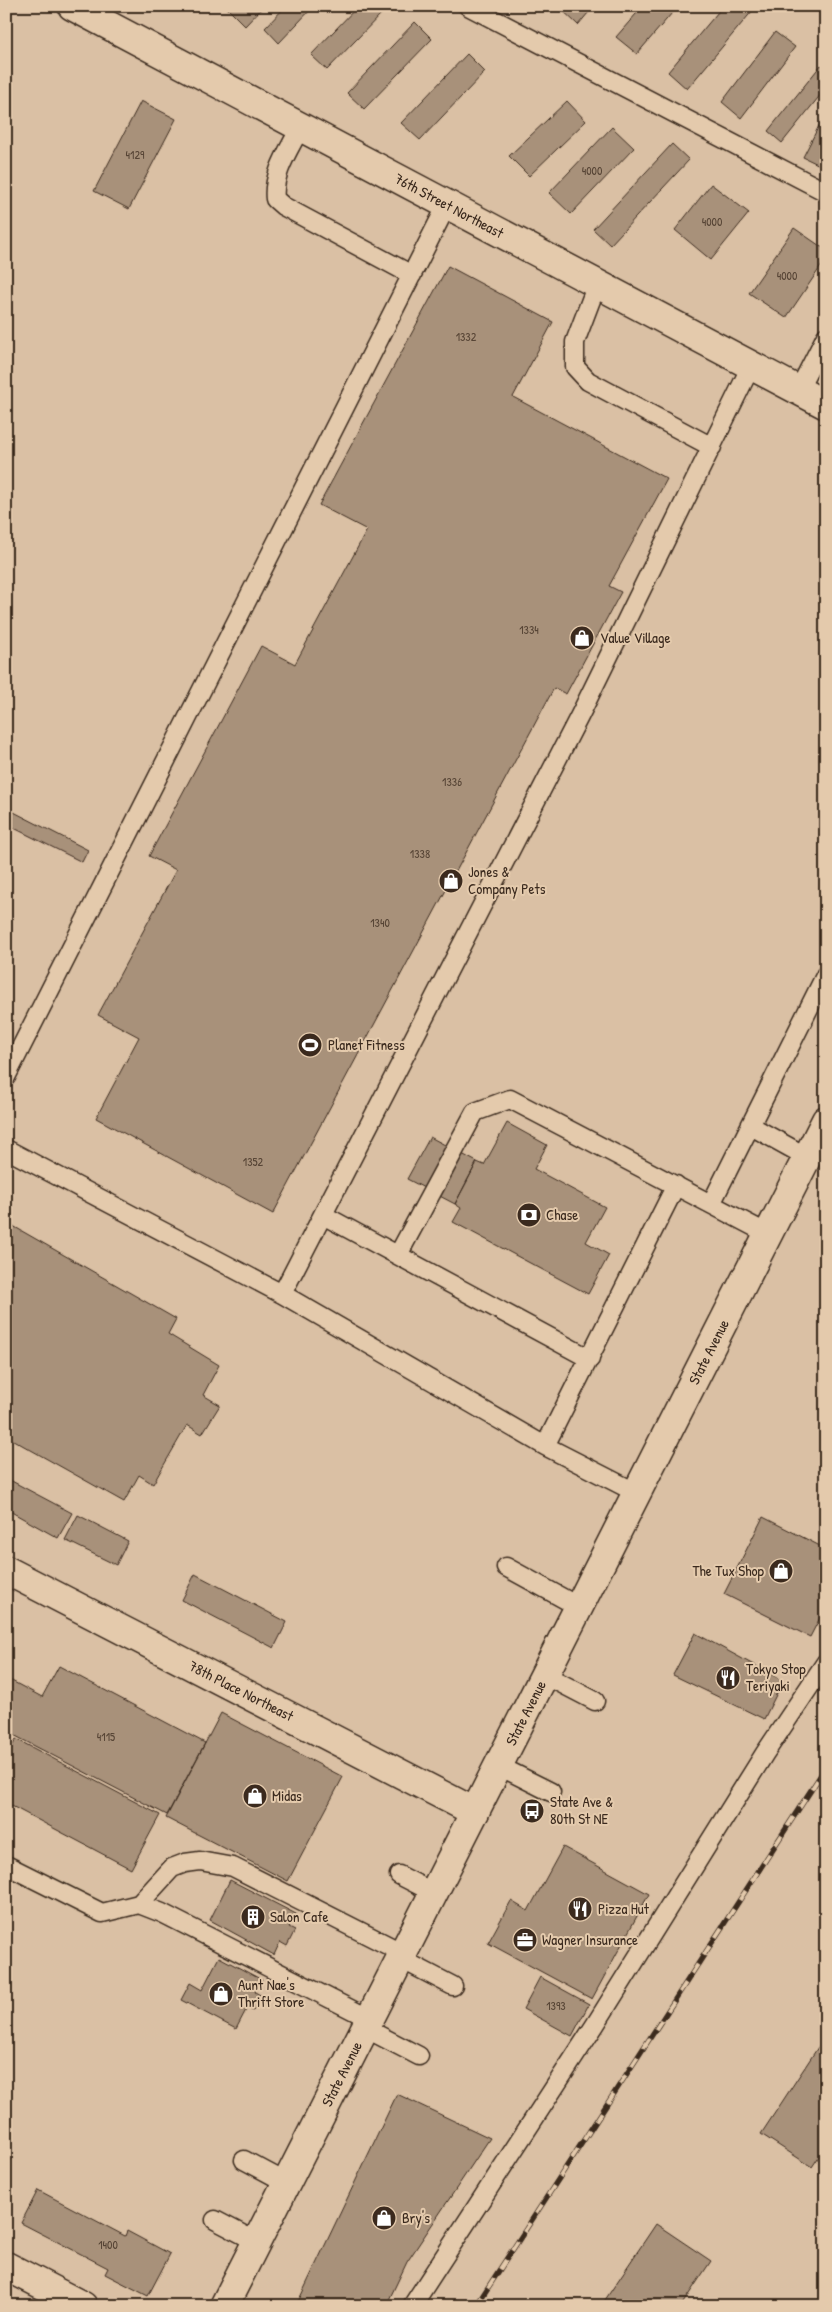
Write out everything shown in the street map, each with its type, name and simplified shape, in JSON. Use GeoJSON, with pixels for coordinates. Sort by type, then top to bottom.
{"type":"FeatureCollection","features":[{"type":"Feature","properties":{"kind":"street","name":"76th Street Northeast"},"geometry":{"type":"LineString","coordinates":[[72,6],[826,406]]}},
{"type":"Feature","properties":{"kind":"street","name":"State Avenue"},"geometry":{"type":"LineString","coordinates":[[224,2306],[826,1120]]}},
{"type":"Feature","properties":{"kind":"street","name":"78th Place Northeast"},"geometry":{"type":"LineString","coordinates":[[6,1570],[476,1812]]}},
{"type":"Feature","properties":{"kind":"street"},"geometry":{"type":"LineString","coordinates":[[6,2266],[83,2306]]}},
{"type":"Feature","properties":{"kind":"lane"},"geometry":{"type":"LineString","coordinates":[[468,6],[826,192]]}},
{"type":"Feature","properties":{"kind":"lane"},"geometry":{"type":"LineString","coordinates":[[300,128],[280,169],[274,189],[275,199],[283,206],[412,275]]}},
{"type":"Feature","properties":{"kind":"lane"},"geometry":{"type":"LineString","coordinates":[[6,1077],[447,205]]}},
{"type":"Feature","properties":{"kind":"lane"},"geometry":{"type":"LineString","coordinates":[[598,284],[575,342],[575,367],[588,380],[712,447]]}},
{"type":"Feature","properties":{"kind":"lane"},"geometry":{"type":"LineString","coordinates":[[798,391],[826,336]]}},
{"type":"Feature","properties":{"kind":"lane"},"geometry":{"type":"LineString","coordinates":[[282,1294],[580,715],[752,366]]}},
{"type":"Feature","properties":{"kind":"lane"},"geometry":{"type":"LineString","coordinates":[[711,1204],[826,974]]}},
{"type":"Feature","properties":{"kind":"lane"},"geometry":{"type":"LineString","coordinates":[[398,1255],[475,1112],[510,1099],[768,1234]]}},
{"type":"Feature","properties":{"kind":"lane"},"geometry":{"type":"LineString","coordinates":[[751,1126],[807,1157]]}},
{"type":"Feature","properties":{"kind":"lane"},"geometry":{"type":"LineString","coordinates":[[6,1149],[282,1294],[545,1446],[637,1493]]}},
{"type":"Feature","properties":{"kind":"lane"},"geometry":{"type":"LineString","coordinates":[[545,1446],[676,1185]]}},
{"type":"Feature","properties":{"kind":"lane"},"geometry":{"type":"LineString","coordinates":[[323,1214],[590,1359]]}},
{"type":"Feature","properties":{"kind":"lane"},"geometry":{"type":"LineString","coordinates":[[506,1567],[579,1607]]}},
{"type":"Feature","properties":{"kind":"lane"},"geometry":{"type":"LineString","coordinates":[[412,2306],[595,2025],[764,1753],[826,1662]]}},
{"type":"Feature","properties":{"kind":"lane"},"geometry":{"type":"LineString","coordinates":[[545,1675],[596,1701]]}},
{"type":"Feature","properties":{"kind":"lane"},"geometry":{"type":"LineString","coordinates":[[498,1766],[550,1792]]}},
{"type":"Feature","properties":{"kind":"lane"},"geometry":{"type":"LineString","coordinates":[[139,1904],[172,1868],[185,1863],[200,1861],[233,1867],[402,1956],[453,1986]]}},
{"type":"Feature","properties":{"kind":"lane"},"geometry":{"type":"LineString","coordinates":[[6,1864],[102,1912],[139,1904],[162,1913],[368,2024],[419,2056]]}},
{"type":"Feature","properties":{"kind":"lane"},"geometry":{"type":"LineString","coordinates":[[399,1875],[434,1893]]}},
{"type":"Feature","properties":{"kind":"lane"},"geometry":{"type":"LineString","coordinates":[[244,2160],[287,2183]]}},
{"type":"Feature","properties":{"kind":"lane"},"geometry":{"type":"LineString","coordinates":[[215,2220],[257,2242]]}},
{"type":"Feature","properties":{"kind":"building"},"geometry":{"type":"Polygon","coordinates":[[[225,6],[264,6],[245,26],[225,6]]]}},
{"type":"Feature","properties":{"kind":"building"},"geometry":{"type":"Polygon","coordinates":[[[286,6],[314,6],[279,43],[265,28],[286,6]]]}},
{"type":"Feature","properties":{"kind":"building"},"geometry":{"type":"Polygon","coordinates":[[[358,6],[374,6],[382,13],[327,70],[311,55],[358,6]]]}},
{"type":"Feature","properties":{"kind":"building"},"geometry":{"type":"Polygon","coordinates":[[[558,6],[594,6],[578,25],[558,6]]]}},
{"type":"Feature","properties":{"kind":"building"},"geometry":{"type":"Polygon","coordinates":[[[643,6],[678,6],[637,54],[616,37],[643,6]]]}},
{"type":"Feature","properties":{"kind":"building"},"geometry":{"type":"Polygon","coordinates":[[[723,6],[749,6],[753,10],[687,89],[668,72],[723,6]]]}},
{"type":"Feature","properties":{"kind":"building"},"geometry":{"type":"Polygon","coordinates":[[[415,22],[432,39],[364,109],[347,93],[415,22]]]}},
{"type":"Feature","properties":{"kind":"building"},"geometry":{"type":"Polygon","coordinates":[[[775,32],[795,47],[741,118],[722,102],[775,32]]]}},
{"type":"Feature","properties":{"kind":"building"},"geometry":{"type":"Polygon","coordinates":[[[467,54],[485,72],[420,140],[401,123],[467,54]]]}},
{"type":"Feature","properties":{"kind":"building"},"geometry":{"type":"Polygon","coordinates":[[[821,65],[826,69],[826,88],[782,143],[768,131],[821,65]]]}},
{"type":"Feature","properties":{"kind":"building"},"geometry":{"type":"Polygon","coordinates":[[[141,101],[176,119],[129,209],[94,191],[141,101]]]}},
{"type":"Feature","properties":{"kind":"building"},"geometry":{"type":"Polygon","coordinates":[[[567,101],[586,121],[529,176],[509,156],[567,101]]]}},
{"type":"Feature","properties":{"kind":"building"},"geometry":{"type":"Polygon","coordinates":[[[826,114],[826,168],[803,157],[826,114]]]}},
{"type":"Feature","properties":{"kind":"building"},"geometry":{"type":"Polygon","coordinates":[[[612,127],[634,148],[571,214],[549,193],[612,127]]]}},
{"type":"Feature","properties":{"kind":"building"},"geometry":{"type":"Polygon","coordinates":[[[672,144],[689,160],[610,245],[593,229],[672,144]]]}},
{"type":"Feature","properties":{"kind":"building"},"geometry":{"type":"Polygon","coordinates":[[[711,184],[749,213],[711,260],[675,230],[711,184]]]}},
{"type":"Feature","properties":{"kind":"building"},"geometry":{"type":"Polygon","coordinates":[[[794,228],[826,250],[826,259],[786,318],[749,293],[794,228]]]}},
{"type":"Feature","properties":{"kind":"building"},"geometry":{"type":"Polygon","coordinates":[[[448,266],[553,322],[513,397],[667,479],[609,586],[621,592],[566,694],[554,688],[273,1214],[96,1118],[139,1037],[98,1015],[176,870],[149,856],[261,646],[295,664],[367,530],[319,505],[448,266]]]}},
{"type":"Feature","properties":{"kind":"building"},"geometry":{"type":"Polygon","coordinates":[[[6,808],[88,850],[82,862],[6,824],[6,808]]]}},
{"type":"Feature","properties":{"kind":"building","name":"Chase"},"geometry":{"type":"Polygon","coordinates":[[[507,1123],[547,1145],[534,1169],[605,1207],[586,1242],[609,1255],[588,1294],[453,1222],[461,1208],[455,1204],[477,1162],[484,1165],[507,1123]]]}},
{"type":"Feature","properties":{"kind":"building"},"geometry":{"type":"Polygon","coordinates":[[[430,1137],[477,1162],[455,1204],[407,1179],[430,1137]]]}},
{"type":"Feature","properties":{"kind":"building"},"geometry":{"type":"Polygon","coordinates":[[[6,1222],[176,1319],[168,1334],[219,1365],[203,1395],[220,1405],[202,1434],[187,1425],[153,1484],[139,1475],[124,1502],[6,1436],[6,1222]]]}},
{"type":"Feature","properties":{"kind":"building"},"geometry":{"type":"Polygon","coordinates":[[[6,1478],[72,1513],[58,1538],[6,1509],[6,1478]]]}},
{"type":"Feature","properties":{"kind":"building"},"geometry":{"type":"Polygon","coordinates":[[[78,1515],[128,1541],[116,1565],[65,1540],[78,1515]]]}},
{"type":"Feature","properties":{"kind":"building","name":"The Tux Shop"},"geometry":{"type":"Polygon","coordinates":[[[763,1517],[826,1549],[826,1606],[810,1637],[724,1594],[763,1517]]]}},
{"type":"Feature","properties":{"kind":"building"},"geometry":{"type":"Polygon","coordinates":[[[195,1574],[287,1622],[274,1648],[182,1600],[195,1574]]]}},
{"type":"Feature","properties":{"kind":"building","name":"Tokyo Stop Teriyaki"},"geometry":{"type":"Polygon","coordinates":[[[695,1633],[783,1681],[764,1719],[673,1675],[695,1633]]]}},
{"type":"Feature","properties":{"kind":"building"},"geometry":{"type":"Polygon","coordinates":[[[59,1666],[205,1743],[167,1815],[6,1731],[6,1678],[42,1697],[59,1666]]]}},
{"type":"Feature","properties":{"kind":"building","name":"Midas"},"geometry":{"type":"Polygon","coordinates":[[[221,1713],[343,1777],[288,1881],[166,1818],[221,1713]]]}},
{"type":"Feature","properties":{"kind":"building"},"geometry":{"type":"Polygon","coordinates":[[[16,1739],[160,1815],[131,1869],[6,1803],[6,1759],[16,1739]]]}},
{"type":"Feature","properties":{"kind":"building"},"geometry":{"type":"Polygon","coordinates":[[[563,1847],[649,1894],[592,1999],[488,1943],[511,1901],[528,1911],[563,1847]]]}},
{"type":"Feature","properties":{"kind":"building","name":"Salon Cafe"},"geometry":{"type":"Polygon","coordinates":[[[230,1880],[296,1914],[289,1927],[295,1930],[287,1946],[280,1942],[274,1955],[210,1920],[230,1880]]]}},
{"type":"Feature","properties":{"kind":"building","name":"Aunt Nae's Thrift Store"},"geometry":{"type":"Polygon","coordinates":[[[219,1957],[262,1980],[255,1992],[262,1996],[253,2011],[247,2008],[236,2029],[181,2000],[190,1983],[202,1990],[219,1957]]]}},
{"type":"Feature","properties":{"kind":"building"},"geometry":{"type":"Polygon","coordinates":[[[540,1977],[589,2004],[572,2036],[523,2009],[540,1977]]]}},
{"type":"Feature","properties":{"kind":"building"},"geometry":{"type":"Polygon","coordinates":[[[826,2035],[826,2146],[812,2167],[761,2134],[826,2035]]]}},
{"type":"Feature","properties":{"kind":"building"},"geometry":{"type":"Polygon","coordinates":[[[397,2094],[490,2138],[407,2262],[386,2306],[296,2306],[397,2094]]]}},
{"type":"Feature","properties":{"kind":"building"},"geometry":{"type":"Polygon","coordinates":[[[38,2190],[125,2236],[127,2231],[170,2254],[148,2296],[105,2274],[108,2268],[21,2223],[38,2190]]]}},
{"type":"Feature","properties":{"kind":"building"},"geometry":{"type":"Polygon","coordinates":[[[656,2224],[711,2261],[681,2306],[601,2306],[656,2224]]]}},
{"type":"Feature","properties":{"kind":"railway"},"geometry":{"type":"LineString","coordinates":[[476,2306],[826,1767]]}},
{"type":"Feature","properties":{"kind":"place","name":"Value Village"},"geometry":{"type":"Point","coordinates":[582,638]}},
{"type":"Feature","properties":{"kind":"place","name":"Jones & Company Pets"},"geometry":{"type":"Point","coordinates":[451,881]}},
{"type":"Feature","properties":{"kind":"place","name":"Planet Fitness"},"geometry":{"type":"Point","coordinates":[310,1045]}},
{"type":"Feature","properties":{"kind":"place","name":"Chase"},"geometry":{"type":"Point","coordinates":[529,1215]}},
{"type":"Feature","properties":{"kind":"place","name":"The Tux Shop"},"geometry":{"type":"Point","coordinates":[781,1571]}},
{"type":"Feature","properties":{"kind":"place","name":"Tokyo Stop Teriyaki"},"geometry":{"type":"Point","coordinates":[728,1678]}},
{"type":"Feature","properties":{"kind":"place","name":"Midas"},"geometry":{"type":"Point","coordinates":[255,1796]}},
{"type":"Feature","properties":{"kind":"place","name":"State Ave & 80th St NE"},"geometry":{"type":"Point","coordinates":[532,1811]}},
{"type":"Feature","properties":{"kind":"place","name":"Pizza Hut"},"geometry":{"type":"Point","coordinates":[580,1909]}},
{"type":"Feature","properties":{"kind":"place","name":"Salon Cafe"},"geometry":{"type":"Point","coordinates":[253,1917]}},
{"type":"Feature","properties":{"kind":"place","name":"Wagner Insurance"},"geometry":{"type":"Point","coordinates":[525,1940]}},
{"type":"Feature","properties":{"kind":"place","name":"Aunt Nae's Thrift Store"},"geometry":{"type":"Point","coordinates":[221,1994]}},
{"type":"Feature","properties":{"kind":"place","name":"Bry's"},"geometry":{"type":"Point","coordinates":[384,2218]}}]}
